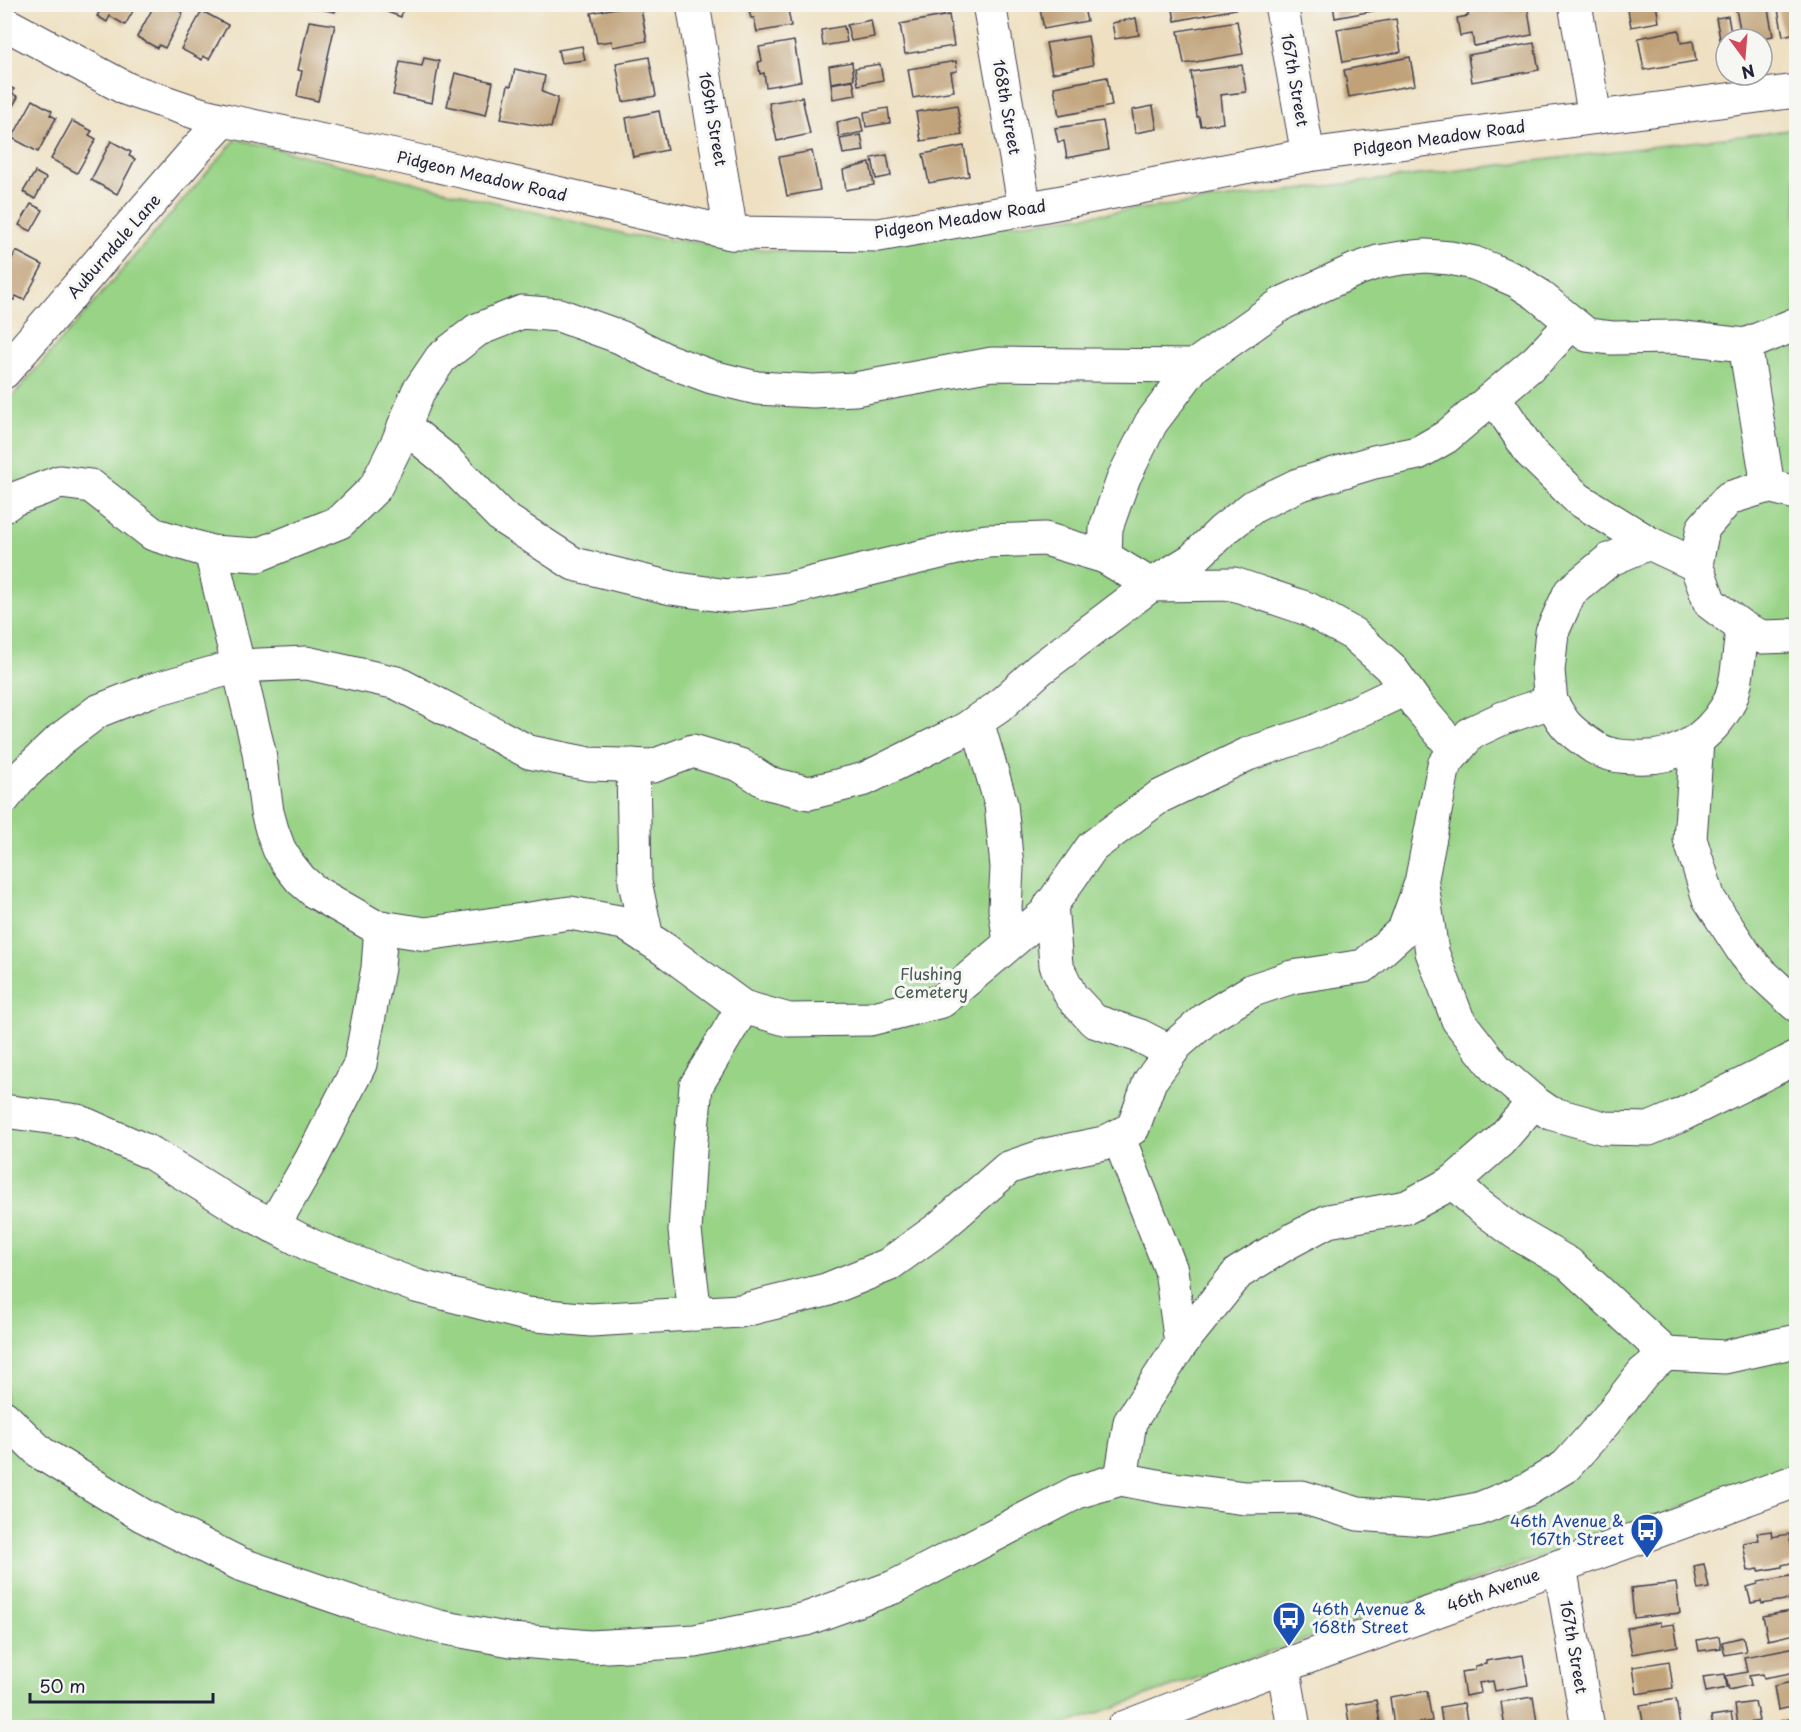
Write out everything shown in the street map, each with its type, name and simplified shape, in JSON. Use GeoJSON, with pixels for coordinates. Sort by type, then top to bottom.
{"type":"FeatureCollection","features":[{"type":"Feature","properties":{"kind":"street","name":"169th Street"},"geometry":{"type":"LineString","coordinates":[[693,4],[731,233]]}},
{"type":"Feature","properties":{"kind":"street","name":"168th Street"},"geometry":{"type":"LineString","coordinates":[[989,4],[1025,209]]}},
{"type":"Feature","properties":{"kind":"street","name":"167th Street"},"geometry":{"type":"LineString","coordinates":[[1281,4],[1308,155]]}},
{"type":"Feature","properties":{"kind":"street"},"geometry":{"type":"LineString","coordinates":[[1575,4],[1595,117]]}},
{"type":"Feature","properties":{"kind":"street","name":"Pidgeon Meadow Road"},"geometry":{"type":"LineString","coordinates":[[4,23],[127,89],[200,114],[731,233],[879,235],[1308,155],[1797,91]]}},
{"type":"Feature","properties":{"kind":"street","name":"Auburndale Lane"},"geometry":{"type":"LineString","coordinates":[[10,358],[224,120]]}},
{"type":"Feature","properties":{"kind":"street"},"geometry":{"type":"LineString","coordinates":[[1105,557],[1106,528],[1124,477],[1151,423],[1194,366],[1283,303],[1378,262],[1426,256],[1450,258],[1483,266],[1517,281],[1537,294],[1587,335],[1612,338],[1675,337],[1745,345],[1797,324]]}},
{"type":"Feature","properties":{"kind":"street"},"geometry":{"type":"LineString","coordinates":[[4,506],[14,499],[60,482],[91,486],[153,534],[211,552],[258,555],[340,522],[375,488],[418,392],[441,358],[477,330],[522,312],[559,315],[620,337],[666,360],[712,377],[757,388],[813,391],[855,389],[992,364],[1194,366]]}},
{"type":"Feature","properties":{"kind":"street"},"geometry":{"type":"LineString","coordinates":[[4,798],[18,780],[61,739],[98,711],[149,691],[238,666],[308,663],[397,683],[529,752],[589,764],[653,766],[693,751],[740,765],[768,783],[809,793],[865,779],[912,757],[977,722],[997,708],[1040,669],[1151,585],[1192,560],[1222,531],[1254,506],[1298,485],[1334,473],[1418,453],[1446,437],[1537,360],[1572,323]]}},
{"type":"Feature","properties":{"kind":"street"},"geometry":{"type":"LineString","coordinates":[[1745,345],[1782,490],[1729,498],[1703,528],[1696,564],[1710,603],[1743,628],[1762,637],[1797,634]]}},
{"type":"Feature","properties":{"kind":"street"},"geometry":{"type":"LineString","coordinates":[[1494,397],[1531,453],[1578,499],[1649,543],[1696,564]]}},
{"type":"Feature","properties":{"kind":"street"},"geometry":{"type":"LineString","coordinates":[[404,426],[445,459],[503,518],[574,564],[671,588],[728,596],[788,589],[986,541],[1045,539],[1105,557],[1151,585],[1233,584],[1308,609],[1353,634],[1390,668],[1456,751]]}},
{"type":"Feature","properties":{"kind":"street"},"geometry":{"type":"LineString","coordinates":[[1649,543],[1609,560],[1570,592],[1552,632],[1548,670],[1551,702],[1566,725],[1595,748],[1619,756],[1651,758],[1677,752],[1697,741],[1710,730],[1727,707],[1736,682],[1738,652],[1743,628]]}},
{"type":"Feature","properties":{"kind":"street"},"geometry":{"type":"LineString","coordinates":[[211,552],[259,752],[267,812],[272,831],[289,865],[315,892],[374,926],[426,934],[570,913],[624,923],[743,1007],[789,1020],[870,1019],[942,1001],[1044,914],[1092,847],[1159,797],[1248,754],[1314,732],[1405,689]]}},
{"type":"Feature","properties":{"kind":"street"},"geometry":{"type":"LineString","coordinates":[[4,1111],[78,1121],[151,1153],[239,1208],[312,1246],[416,1286],[526,1314],[591,1320],[740,1311],[826,1290],[888,1265],[938,1229],[1008,1168],[1046,1155],[1104,1143],[1133,1128],[1150,1081],[1177,1044],[1207,1018],[1253,990],[1292,977],[1364,966],[1404,930],[1421,883],[1444,765],[1471,733],[1503,718],[1551,702]]}},
{"type":"Feature","properties":{"kind":"street"},"geometry":{"type":"LineString","coordinates":[[977,722],[1002,804],[1007,867],[1005,909],[1010,942]]}},
{"type":"Feature","properties":{"kind":"street"},"geometry":{"type":"LineString","coordinates":[[1697,741],[1690,839],[1709,898],[1757,969],[1797,1005]]}},
{"type":"Feature","properties":{"kind":"street"},"geometry":{"type":"LineString","coordinates":[[633,765],[635,882],[647,938]]}},
{"type":"Feature","properties":{"kind":"street"},"geometry":{"type":"LineString","coordinates":[[1421,883],[1432,952],[1458,1020],[1497,1070],[1550,1113],[1604,1128],[1649,1129],[1797,1058]]}},
{"type":"Feature","properties":{"kind":"street"},"geometry":{"type":"LineString","coordinates":[[1051,904],[1056,965],[1071,996],[1094,1021],[1140,1036],[1171,1052]]}},
{"type":"Feature","properties":{"kind":"street"},"geometry":{"type":"LineString","coordinates":[[273,1226],[311,1160],[360,1064],[378,968],[381,927]]}},
{"type":"Feature","properties":{"kind":"street"},"geometry":{"type":"LineString","coordinates":[[695,1314],[685,1231],[696,1086],[743,1007]]}},
{"type":"Feature","properties":{"kind":"street"},"geometry":{"type":"LineString","coordinates":[[1121,1479],[1130,1422],[1181,1344],[1238,1273],[1328,1221],[1407,1207],[1453,1182],[1500,1141],[1534,1102]]}},
{"type":"Feature","properties":{"kind":"street"},"geometry":{"type":"LineString","coordinates":[[1118,1136],[1171,1270],[1181,1344]]}},
{"type":"Feature","properties":{"kind":"street"},"geometry":{"type":"LineString","coordinates":[[1453,1182],[1477,1204],[1516,1233],[1569,1264],[1666,1354],[1725,1357],[1797,1341]]}},
{"type":"Feature","properties":{"kind":"street"},"geometry":{"type":"LineString","coordinates":[[4,1417],[51,1459],[142,1515],[240,1564],[360,1605],[440,1627],[511,1640],[590,1647],[695,1641],[806,1619],[894,1587],[1077,1492],[1121,1479],[1167,1488],[1245,1498],[1302,1497],[1358,1514],[1426,1519],[1479,1509],[1528,1489],[1566,1466],[1604,1423],[1643,1373],[1666,1354]]}},
{"type":"Feature","properties":{"kind":"street","name":"46th Avenue"},"geometry":{"type":"LineString","coordinates":[[1123,1728],[1283,1666],[1797,1481]]}},
{"type":"Feature","properties":{"kind":"street","name":"167th Street"},"geometry":{"type":"LineString","coordinates":[[1560,1566],[1588,1728]]}},
{"type":"Feature","properties":{"kind":"street"},"geometry":{"type":"LineString","coordinates":[[1283,1666],[1294,1728]]}},
{"type":"Feature","properties":{"kind":"green space","name":"Flushing Cemetery"},"geometry":{"type":"Polygon","coordinates":[[[1796,129],[1796,1467],[1058,1727],[5,1728],[5,405],[236,139],[629,235],[788,252],[1796,129]]]}},
{"type":"Feature","properties":{"kind":"building"},"geometry":{"type":"Polygon","coordinates":[[[104,4],[137,4],[125,25],[110,16],[107,22],[97,16],[104,4]]]}},
{"type":"Feature","properties":{"kind":"building"},"geometry":{"type":"Polygon","coordinates":[[[155,4],[167,4],[183,13],[165,48],[159,45],[157,48],[137,37],[155,4]]]}},
{"type":"Feature","properties":{"kind":"building"},"geometry":{"type":"Polygon","coordinates":[[[310,4],[337,4],[335,12],[309,7],[310,4]]]}},
{"type":"Feature","properties":{"kind":"building"},"geometry":{"type":"Polygon","coordinates":[[[365,4],[404,4],[401,17],[365,4]]]}},
{"type":"Feature","properties":{"kind":"building"},"geometry":{"type":"Polygon","coordinates":[[[640,4],[647,41],[613,47],[612,41],[597,43],[591,13],[640,4]]]}},
{"type":"Feature","properties":{"kind":"building"},"geometry":{"type":"Polygon","coordinates":[[[752,4],[787,4],[791,26],[757,32],[754,18],[751,18],[748,7],[752,4]]]}},
{"type":"Feature","properties":{"kind":"building"},"geometry":{"type":"Polygon","coordinates":[[[896,4],[925,4],[925,6],[897,10],[896,4]]]}},
{"type":"Feature","properties":{"kind":"building"},"geometry":{"type":"Polygon","coordinates":[[[1039,4],[1083,4],[1087,21],[1044,29],[1039,4]]]}},
{"type":"Feature","properties":{"kind":"building"},"geometry":{"type":"Polygon","coordinates":[[[1172,4],[1235,4],[1236,9],[1175,21],[1172,4]]]}},
{"type":"Feature","properties":{"kind":"building"},"geometry":{"type":"Polygon","coordinates":[[[1333,4],[1393,4],[1394,7],[1335,18],[1333,4]]]}},
{"type":"Feature","properties":{"kind":"building"},"geometry":{"type":"Polygon","coordinates":[[[1515,4],[1527,4],[1532,35],[1474,46],[1472,34],[1460,36],[1457,18],[1468,16],[1468,13],[1515,4]]]}},
{"type":"Feature","properties":{"kind":"building"},"geometry":{"type":"Polygon","coordinates":[[[1627,4],[1656,4],[1659,22],[1631,27],[1627,4]]]}},
{"type":"Feature","properties":{"kind":"building"},"geometry":{"type":"Polygon","coordinates":[[[1735,4],[1767,4],[1771,27],[1740,27],[1735,4]]]}},
{"type":"Feature","properties":{"kind":"building"},"geometry":{"type":"Polygon","coordinates":[[[1777,4],[1796,4],[1796,33],[1783,36],[1777,4]]]}},
{"type":"Feature","properties":{"kind":"building"},"geometry":{"type":"Polygon","coordinates":[[[202,11],[228,25],[209,59],[203,56],[202,60],[181,49],[202,11]]]}},
{"type":"Feature","properties":{"kind":"building"},"geometry":{"type":"Polygon","coordinates":[[[949,15],[954,46],[905,54],[900,24],[949,15]]]}},
{"type":"Feature","properties":{"kind":"building"},"geometry":{"type":"Polygon","coordinates":[[[1728,16],[1730,27],[1718,27],[1716,18],[1728,16]]]}},
{"type":"Feature","properties":{"kind":"building"},"geometry":{"type":"Polygon","coordinates":[[[1136,18],[1139,35],[1115,39],[1112,23],[1136,18]]]}},
{"type":"Feature","properties":{"kind":"building"},"geometry":{"type":"Polygon","coordinates":[[[1396,19],[1401,52],[1343,62],[1337,29],[1396,19]]]}},
{"type":"Feature","properties":{"kind":"building"},"geometry":{"type":"Polygon","coordinates":[[[871,20],[874,37],[851,41],[847,25],[871,20]]]}},
{"type":"Feature","properties":{"kind":"building"},"geometry":{"type":"Polygon","coordinates":[[[309,21],[335,25],[318,101],[297,96],[302,71],[298,70],[309,21]]]}},
{"type":"Feature","properties":{"kind":"building"},"geometry":{"type":"Polygon","coordinates":[[[1237,21],[1243,54],[1184,64],[1178,31],[1237,21]]]}},
{"type":"Feature","properties":{"kind":"building"},"geometry":{"type":"Polygon","coordinates":[[[844,26],[847,42],[823,46],[821,30],[844,26]]]}},
{"type":"Feature","properties":{"kind":"building"},"geometry":{"type":"Polygon","coordinates":[[[1679,30],[1681,43],[1693,41],[1696,61],[1644,70],[1638,38],[1679,30]]]}},
{"type":"Feature","properties":{"kind":"building"},"geometry":{"type":"Polygon","coordinates":[[[1088,36],[1093,65],[1052,73],[1046,43],[1088,36]]]}},
{"type":"Feature","properties":{"kind":"building"},"geometry":{"type":"Polygon","coordinates":[[[794,41],[801,81],[766,87],[764,73],[760,74],[758,62],[762,61],[759,47],[794,41]]]}},
{"type":"Feature","properties":{"kind":"building"},"geometry":{"type":"Polygon","coordinates":[[[1534,43],[1539,70],[1472,82],[1468,55],[1534,43]]]}},
{"type":"Feature","properties":{"kind":"building"},"geometry":{"type":"Polygon","coordinates":[[[582,46],[585,60],[561,63],[558,50],[582,46]]]}},
{"type":"Feature","properties":{"kind":"building"},"geometry":{"type":"Polygon","coordinates":[[[649,57],[656,96],[623,102],[616,63],[649,57]]]}},
{"type":"Feature","properties":{"kind":"building"},"geometry":{"type":"Polygon","coordinates":[[[1410,57],[1415,85],[1349,97],[1344,70],[1410,57]]]}},
{"type":"Feature","properties":{"kind":"building"},"geometry":{"type":"Polygon","coordinates":[[[424,58],[439,61],[432,103],[393,95],[400,62],[422,66],[424,58]]]}},
{"type":"Feature","properties":{"kind":"building"},"geometry":{"type":"Polygon","coordinates":[[[956,61],[957,71],[951,72],[954,91],[913,98],[908,69],[956,61]]]}},
{"type":"Feature","properties":{"kind":"building"},"geometry":{"type":"Polygon","coordinates":[[[852,62],[854,79],[831,83],[829,66],[852,62]]]}},
{"type":"Feature","properties":{"kind":"building"},"geometry":{"type":"Polygon","coordinates":[[[880,64],[883,80],[858,85],[855,68],[880,64]]]}},
{"type":"Feature","properties":{"kind":"building"},"geometry":{"type":"Polygon","coordinates":[[[1242,65],[1246,92],[1220,95],[1223,123],[1201,126],[1199,117],[1197,117],[1191,72],[1242,65]]]}},
{"type":"Feature","properties":{"kind":"building"},"geometry":{"type":"Polygon","coordinates":[[[515,69],[545,76],[542,92],[558,98],[551,128],[501,119],[508,85],[511,86],[515,69]]]}},
{"type":"Feature","properties":{"kind":"building"},"geometry":{"type":"Polygon","coordinates":[[[455,73],[493,82],[486,115],[447,106],[455,73]]]}},
{"type":"Feature","properties":{"kind":"building"},"geometry":{"type":"Polygon","coordinates":[[[1107,77],[1112,106],[1059,116],[1054,87],[1107,77]]]}},
{"type":"Feature","properties":{"kind":"building"},"geometry":{"type":"Polygon","coordinates":[[[853,80],[856,95],[833,99],[831,84],[853,80]]]}},
{"type":"Feature","properties":{"kind":"building"},"geometry":{"type":"Polygon","coordinates":[[[4,84],[14,89],[12,93],[18,97],[4,121],[4,84]]]}},
{"type":"Feature","properties":{"kind":"building"},"geometry":{"type":"Polygon","coordinates":[[[802,97],[810,134],[777,141],[769,103],[802,97]]]}},
{"type":"Feature","properties":{"kind":"building"},"geometry":{"type":"Polygon","coordinates":[[[33,100],[52,111],[50,115],[56,118],[38,152],[12,138],[33,100]]]}},
{"type":"Feature","properties":{"kind":"building"},"geometry":{"type":"Polygon","coordinates":[[[957,105],[962,135],[921,141],[916,112],[957,105]]]}},
{"type":"Feature","properties":{"kind":"building"},"geometry":{"type":"Polygon","coordinates":[[[1153,106],[1157,129],[1135,133],[1132,110],[1153,106]]]}},
{"type":"Feature","properties":{"kind":"building"},"geometry":{"type":"Polygon","coordinates":[[[888,108],[890,123],[866,127],[864,112],[888,108]]]}},
{"type":"Feature","properties":{"kind":"building"},"geometry":{"type":"Polygon","coordinates":[[[659,111],[667,150],[633,157],[626,118],[659,111]]]}},
{"type":"Feature","properties":{"kind":"building"},"geometry":{"type":"Polygon","coordinates":[[[860,117],[863,132],[839,137],[837,122],[860,117]]]}},
{"type":"Feature","properties":{"kind":"building"},"geometry":{"type":"Polygon","coordinates":[[[72,121],[92,131],[89,135],[96,139],[77,173],[51,159],[72,121]]]}},
{"type":"Feature","properties":{"kind":"building"},"geometry":{"type":"Polygon","coordinates":[[[1103,121],[1108,150],[1067,158],[1064,141],[1058,142],[1055,128],[1103,121]]]}},
{"type":"Feature","properties":{"kind":"building"},"geometry":{"type":"Polygon","coordinates":[[[861,135],[864,151],[843,154],[840,139],[861,135]]]}},
{"type":"Feature","properties":{"kind":"building"},"geometry":{"type":"Polygon","coordinates":[[[111,141],[131,152],[129,156],[135,159],[117,194],[91,180],[111,141]]]}},
{"type":"Feature","properties":{"kind":"building"},"geometry":{"type":"Polygon","coordinates":[[[964,146],[969,176],[929,183],[923,154],[964,146]]]}},
{"type":"Feature","properties":{"kind":"building"},"geometry":{"type":"Polygon","coordinates":[[[812,151],[820,190],[787,196],[779,157],[812,151]]]}},
{"type":"Feature","properties":{"kind":"building"},"geometry":{"type":"Polygon","coordinates":[[[887,155],[891,176],[876,179],[872,158],[887,155]]]}},
{"type":"Feature","properties":{"kind":"building"},"geometry":{"type":"Polygon","coordinates":[[[870,163],[874,185],[846,190],[843,170],[870,163]]]}},
{"type":"Feature","properties":{"kind":"building"},"geometry":{"type":"Polygon","coordinates":[[[35,172],[46,178],[35,199],[23,192],[35,172]]]}},
{"type":"Feature","properties":{"kind":"building"},"geometry":{"type":"Polygon","coordinates":[[[31,204],[43,210],[31,231],[19,225],[31,204]]]}},
{"type":"Feature","properties":{"kind":"building"},"geometry":{"type":"Polygon","coordinates":[[[16,251],[43,265],[24,300],[16,296],[14,300],[4,295],[4,273],[16,251]]]}},
{"type":"Feature","properties":{"kind":"building"},"geometry":{"type":"Polygon","coordinates":[[[1771,1531],[1772,1537],[1789,1534],[1795,1562],[1782,1565],[1782,1567],[1748,1571],[1743,1543],[1759,1540],[1757,1533],[1771,1531]]]}},
{"type":"Feature","properties":{"kind":"building"},"geometry":{"type":"Polygon","coordinates":[[[1704,1564],[1709,1588],[1698,1590],[1694,1566],[1704,1564]]]}},
{"type":"Feature","properties":{"kind":"building"},"geometry":{"type":"Polygon","coordinates":[[[1796,1575],[1796,1598],[1762,1604],[1761,1601],[1751,1603],[1747,1587],[1758,1584],[1758,1582],[1796,1575]]]}},
{"type":"Feature","properties":{"kind":"building"},"geometry":{"type":"Polygon","coordinates":[[[1676,1583],[1680,1613],[1634,1618],[1631,1588],[1676,1583]]]}},
{"type":"Feature","properties":{"kind":"building"},"geometry":{"type":"Polygon","coordinates":[[[1796,1610],[1796,1634],[1768,1640],[1763,1616],[1796,1610]]]}},
{"type":"Feature","properties":{"kind":"building"},"geometry":{"type":"Polygon","coordinates":[[[1660,1622],[1660,1626],[1674,1624],[1678,1646],[1632,1654],[1627,1628],[1660,1622]]]}},
{"type":"Feature","properties":{"kind":"building"},"geometry":{"type":"Polygon","coordinates":[[[1719,1636],[1721,1648],[1699,1651],[1697,1640],[1719,1636]]]}},
{"type":"Feature","properties":{"kind":"building"},"geometry":{"type":"Polygon","coordinates":[[[1743,1637],[1746,1651],[1725,1655],[1722,1642],[1743,1637]]]}},
{"type":"Feature","properties":{"kind":"building"},"geometry":{"type":"Polygon","coordinates":[[[1796,1647],[1796,1672],[1764,1678],[1763,1674],[1749,1676],[1751,1685],[1729,1690],[1726,1676],[1747,1672],[1744,1657],[1796,1647]]]}},
{"type":"Feature","properties":{"kind":"building"},"geometry":{"type":"Polygon","coordinates":[[[1523,1655],[1528,1685],[1495,1691],[1493,1681],[1479,1683],[1481,1693],[1465,1696],[1461,1672],[1475,1670],[1475,1666],[1486,1664],[1486,1661],[1523,1655]]]}},
{"type":"Feature","properties":{"kind":"building"},"geometry":{"type":"Polygon","coordinates":[[[1669,1661],[1673,1688],[1637,1694],[1633,1667],[1669,1661]]]}},
{"type":"Feature","properties":{"kind":"building"},"geometry":{"type":"Polygon","coordinates":[[[1725,1674],[1727,1688],[1706,1692],[1703,1677],[1725,1674]]]}},
{"type":"Feature","properties":{"kind":"building"},"geometry":{"type":"Polygon","coordinates":[[[1796,1681],[1796,1706],[1778,1710],[1774,1686],[1796,1681]]]}},
{"type":"Feature","properties":{"kind":"building"},"geometry":{"type":"Polygon","coordinates":[[[1427,1691],[1432,1721],[1394,1727],[1390,1697],[1427,1691]]]}},
{"type":"Feature","properties":{"kind":"building"},"geometry":{"type":"Polygon","coordinates":[[[1533,1697],[1538,1728],[1505,1728],[1501,1702],[1533,1697]]]}},
{"type":"Feature","properties":{"kind":"building"},"geometry":{"type":"Polygon","coordinates":[[[1676,1699],[1680,1726],[1644,1728],[1640,1705],[1676,1699]]]}},
{"type":"Feature","properties":{"kind":"building"},"geometry":{"type":"Polygon","coordinates":[[[1376,1700],[1381,1728],[1350,1728],[1346,1705],[1376,1700]]]}},
{"type":"Feature","properties":{"kind":"building"},"geometry":{"type":"Polygon","coordinates":[[[1755,1702],[1759,1721],[1738,1725],[1735,1705],[1755,1702]]]}},
{"type":"Feature","properties":{"kind":"building"},"geometry":{"type":"Polygon","coordinates":[[[1464,1703],[1468,1726],[1443,1728],[1440,1707],[1464,1703]]]}},
{"type":"Feature","properties":{"kind":"building"},"geometry":{"type":"Polygon","coordinates":[[[1731,1713],[1733,1724],[1713,1727],[1711,1716],[1731,1713]]]}},
{"type":"Feature","properties":{"kind":"building"},"geometry":{"type":"Polygon","coordinates":[[[1796,1718],[1796,1728],[1781,1728],[1780,1721],[1796,1718]]]}},
{"type":"Feature","properties":{"kind":"place","name":"46th Avenue & 167th Street"},"geometry":{"type":"Point","coordinates":[1647,1559]}},
{"type":"Feature","properties":{"kind":"place","name":"46th Avenue & 168th Street"},"geometry":{"type":"Point","coordinates":[1289,1647]}}]}
